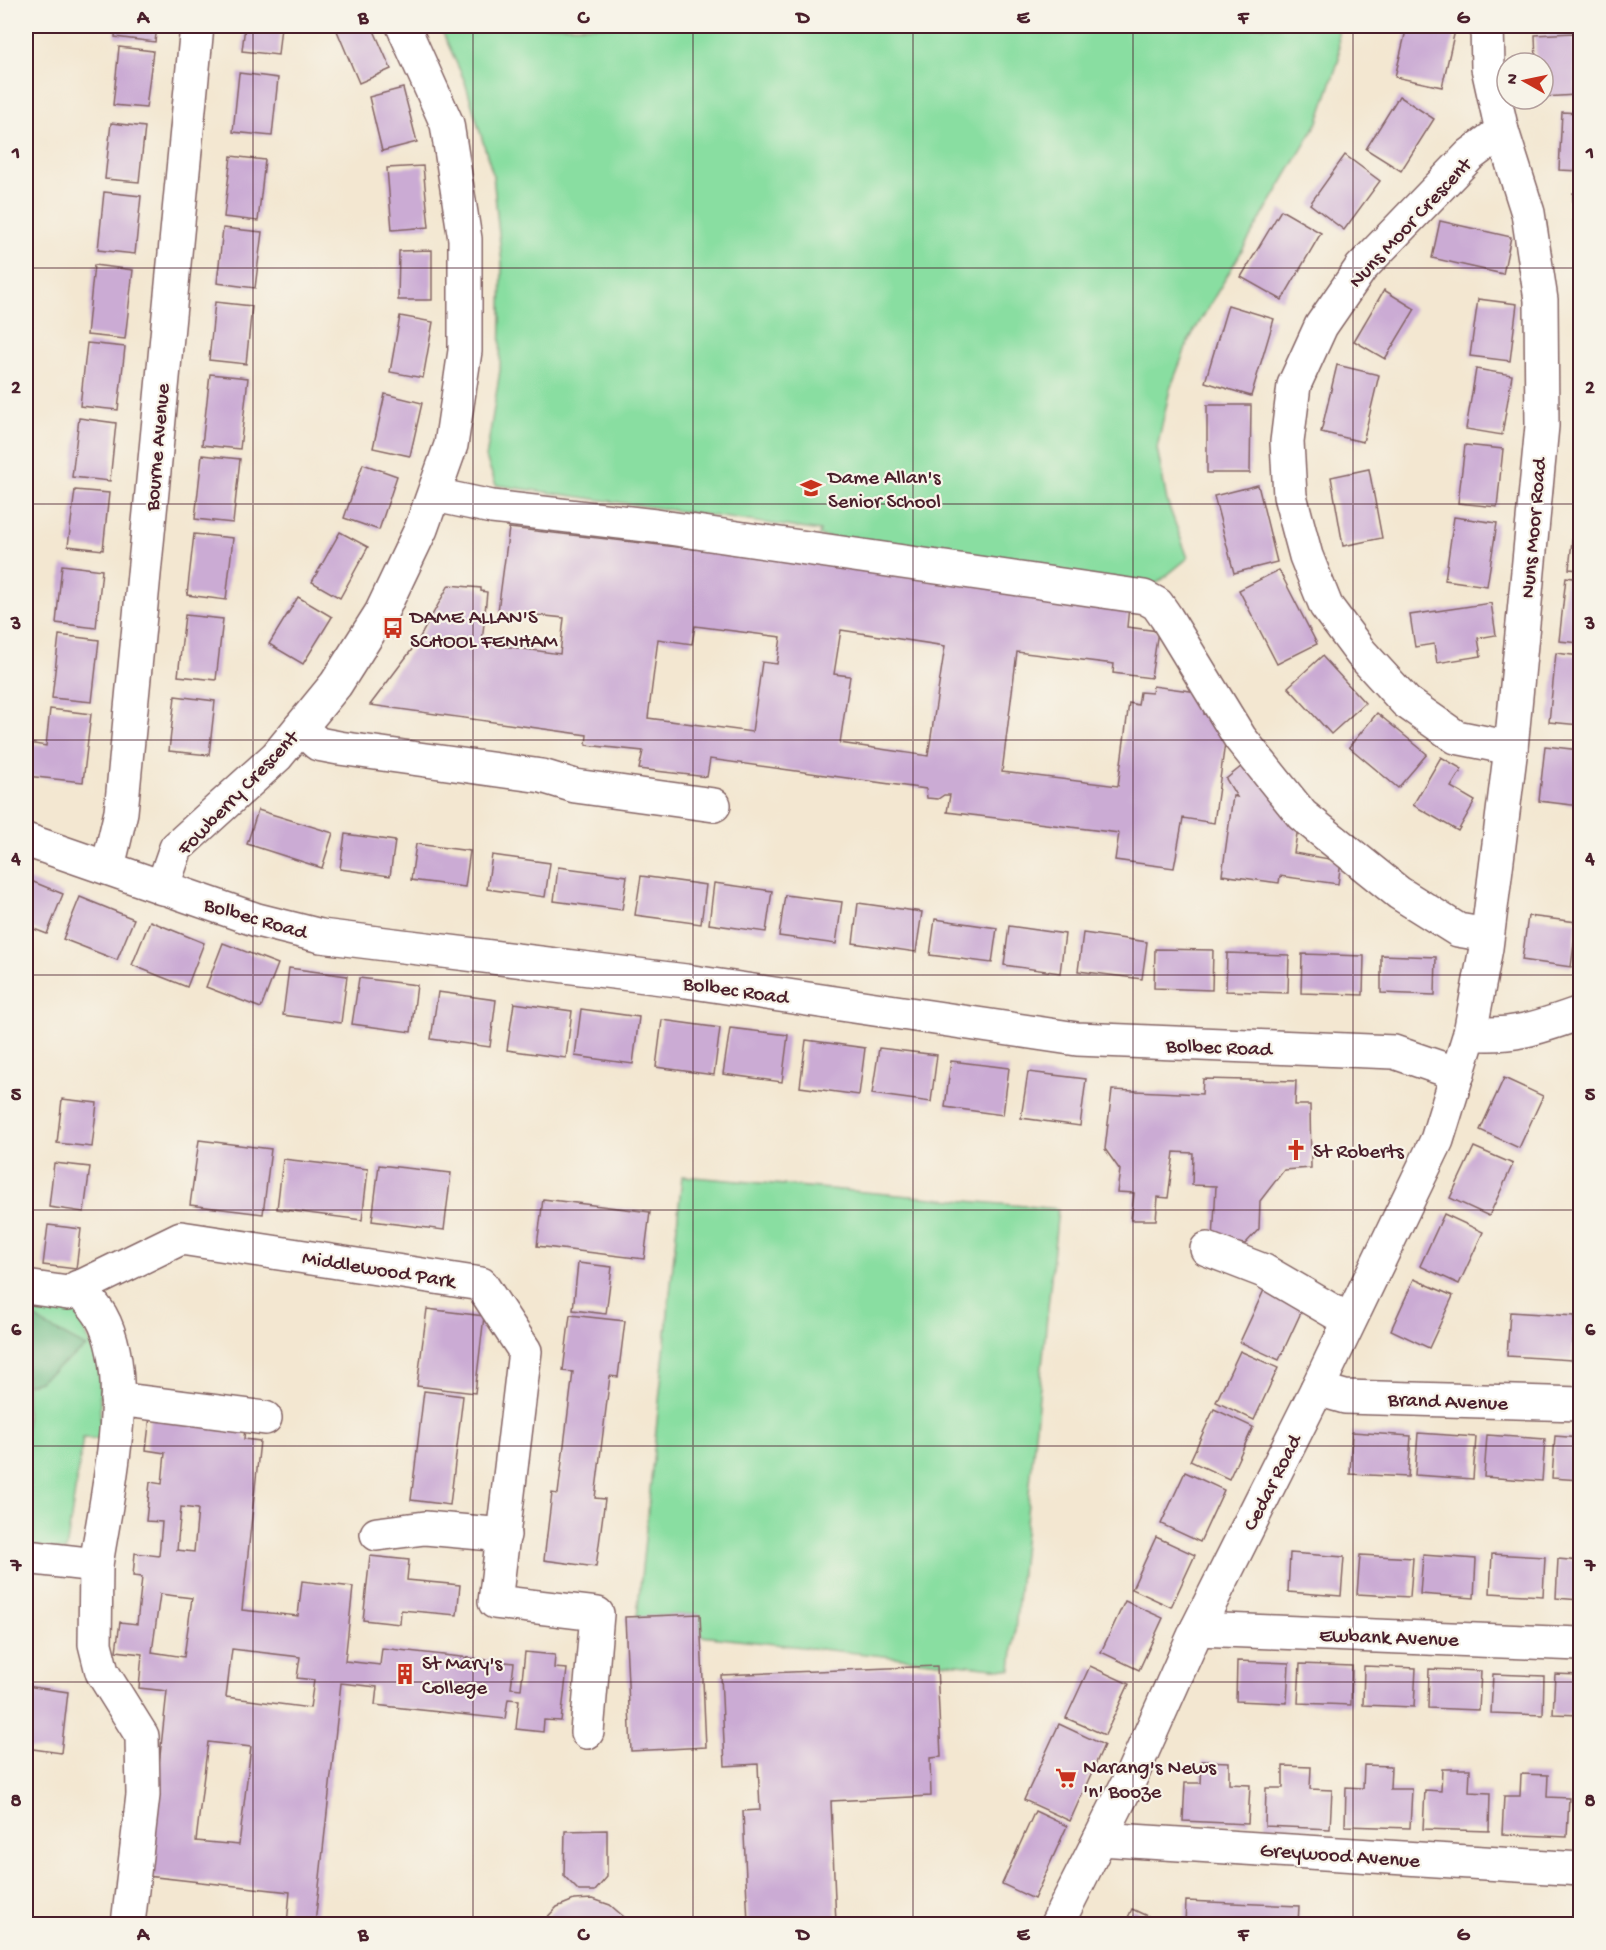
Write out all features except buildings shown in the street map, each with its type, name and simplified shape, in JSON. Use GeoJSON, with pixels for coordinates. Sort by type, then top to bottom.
{"type":"FeatureCollection","features":[{"type":"Feature","properties":{"kind":"street","name":"Bourne Avenue"},"geometry":{"type":"LineString","coordinates":[[108,867],[122,813],[197,26]]}},
{"type":"Feature","properties":{"kind":"street","name":"Fowberry Crescent"},"geometry":{"type":"LineString","coordinates":[[162,888],[176,848],[277,756],[336,684],[381,613],[435,495],[451,445],[465,351],[465,240],[447,124],[403,26]]}},
{"type":"Feature","properties":{"kind":"street","name":"Nuns Moor Road"},"geometry":{"type":"LineString","coordinates":[[1470,1033],[1487,935],[1511,748],[1542,426],[1541,300],[1528,213],[1502,131],[1488,68],[1487,26]]}},
{"type":"Feature","properties":{"kind":"street","name":"Nuns Moor Crescent"},"geometry":{"type":"LineString","coordinates":[[1502,131],[1470,155],[1360,268],[1322,326],[1294,385],[1287,442],[1290,496],[1306,556],[1326,606],[1361,653],[1406,702],[1456,737],[1511,748]]}},
{"type":"Feature","properties":{"kind":"street"},"geometry":{"type":"LineString","coordinates":[[435,495],[498,508],[655,526],[1144,597],[1157,604],[1167,617],[1240,738],[1302,814],[1399,893],[1458,930],[1487,935]]}},
{"type":"Feature","properties":{"kind":"street"},"geometry":{"type":"LineString","coordinates":[[300,728],[318,744],[339,748],[542,776],[575,786],[714,806]]}},
{"type":"Feature","properties":{"kind":"street","name":"Bolbec Road"},"geometry":{"type":"LineString","coordinates":[[26,840],[257,920],[321,936],[686,981],[1077,1039],[1394,1052],[1458,1074]]}},
{"type":"Feature","properties":{"kind":"street"},"geometry":{"type":"LineString","coordinates":[[1470,1033],[1491,1035],[1524,1033],[1581,1014]]}},
{"type":"Feature","properties":{"kind":"street","name":"Cedar Road"},"geometry":{"type":"LineString","coordinates":[[1056,1924],[1100,1839],[1197,1629],[1317,1389],[1348,1320],[1437,1140],[1470,1033]]}},
{"type":"Feature","properties":{"kind":"street","name":"Middlewood Park"},"geometry":{"type":"LineString","coordinates":[[26,1287],[68,1293],[182,1238],[481,1284],[525,1351],[495,1602],[597,1614],[587,1732]]}},
{"type":"Feature","properties":{"kind":"street"},"geometry":{"type":"LineString","coordinates":[[1207,1249],[1264,1271],[1348,1320]]}},
{"type":"Feature","properties":{"kind":"street"},"geometry":{"type":"LineString","coordinates":[[78,1287],[101,1317],[113,1349],[117,1399],[116,1430],[96,1565],[95,1644],[102,1672],[142,1736],[143,1795],[128,1924]]}},
{"type":"Feature","properties":{"kind":"street","name":"Brand Avenue"},"geometry":{"type":"LineString","coordinates":[[1317,1389],[1345,1397],[1581,1404]]}},
{"type":"Feature","properties":{"kind":"street"},"geometry":{"type":"LineString","coordinates":[[117,1399],[265,1418]]}},
{"type":"Feature","properties":{"kind":"street"},"geometry":{"type":"LineString","coordinates":[[376,1534],[425,1528],[504,1535]]}},
{"type":"Feature","properties":{"kind":"street"},"geometry":{"type":"LineString","coordinates":[[26,1557],[96,1565]]}},
{"type":"Feature","properties":{"kind":"street","name":"Ewbank Avenue"},"geometry":{"type":"LineString","coordinates":[[1197,1629],[1581,1644]]}},
{"type":"Feature","properties":{"kind":"street","name":"Greywood Avenue"},"geometry":{"type":"LineString","coordinates":[[1100,1839],[1581,1869]]}},
{"type":"Feature","properties":{"kind":"green space"},"geometry":{"type":"Polygon","coordinates":[[[444,26],[1338,26],[1339,59],[1318,122],[1189,340],[1170,389],[1157,448],[1167,501],[1188,558],[1156,584],[1147,586],[819,536],[820,531],[496,485],[486,458],[500,370],[502,264],[493,175],[465,82],[443,33],[444,26]]]}},
{"type":"Feature","properties":{"kind":"green space"},"geometry":{"type":"Polygon","coordinates":[[[682,1176],[1058,1209],[1011,1670],[701,1636],[699,1614],[637,1617],[682,1176]]]}},
{"type":"Feature","properties":{"kind":"green space"},"geometry":{"type":"Polygon","coordinates":[[[26,1303],[74,1307],[99,1364],[101,1439],[83,1438],[66,1551],[26,1546],[26,1303]]]}},
{"type":"Feature","properties":{"kind":"green space"},"geometry":{"type":"Polygon","coordinates":[[[26,1309],[45,1325],[86,1347],[39,1381],[26,1385],[26,1309]]]}},
{"type":"Feature","properties":{"kind":"place","name":"Dame Allan's Senior School"},"geometry":{"type":"Point","coordinates":[811,488]}},
{"type":"Feature","properties":{"kind":"place","name":"DAME ALLAN'S SCHOOL FENHAM"},"geometry":{"type":"Point","coordinates":[393,628]}},
{"type":"Feature","properties":{"kind":"place","name":"St Roberts"},"geometry":{"type":"Point","coordinates":[1296,1150]}},
{"type":"Feature","properties":{"kind":"place","name":"St Mary's College"},"geometry":{"type":"Point","coordinates":[405,1674]}},
{"type":"Feature","properties":{"kind":"place","name":"Narang's News 'n' Booze"},"geometry":{"type":"Point","coordinates":[1066,1778]}}]}
